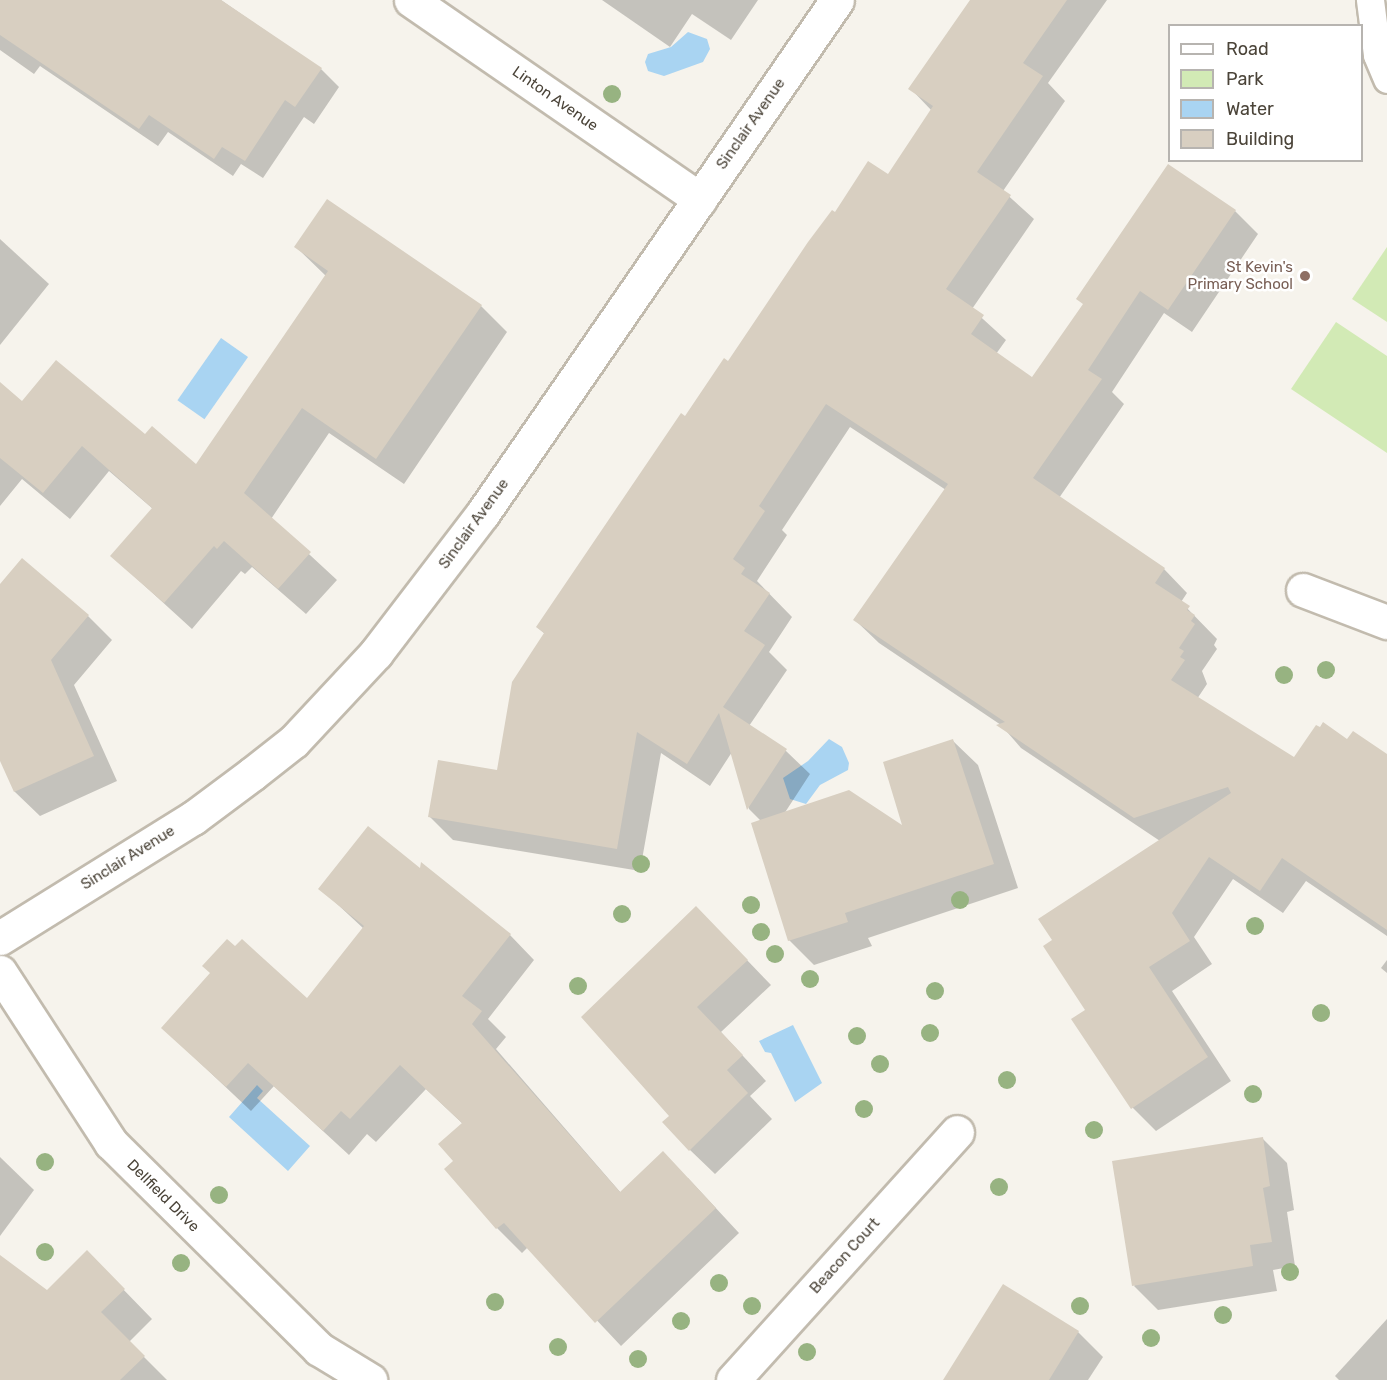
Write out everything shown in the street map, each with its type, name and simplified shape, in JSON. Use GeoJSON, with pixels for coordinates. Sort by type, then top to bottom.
{"type":"FeatureCollection","features":[{"type":"Feature","properties":{"kind":"street","name":"Linton Avenue"},"geometry":{"type":"LineString","coordinates":[[411,0],[700,198]]}},
{"type":"Feature","properties":{"kind":"street","name":"Sinclair Avenue"},"geometry":{"type":"LineString","coordinates":[[0,938],[193,818],[294,741],[337,697],[424,594],[483,513],[837,0]]}},
{"type":"Feature","properties":{"kind":"street"},"geometry":{"type":"LineString","coordinates":[[1303,590],[1387,622]]}},
{"type":"Feature","properties":{"kind":"street","name":"Dellfield Drive"},"geometry":{"type":"LineString","coordinates":[[0,972],[111,1143],[319,1349],[370,1380]]}},
{"type":"Feature","properties":{"kind":"street","name":"Beacon Court"},"geometry":{"type":"LineString","coordinates":[[733,1380],[957,1132]]}},
{"type":"Feature","properties":{"kind":"lane"},"geometry":{"type":"LineString","coordinates":[[1370,0],[1377,55],[1387,79]]}},
{"type":"Feature","properties":{"kind":"green space"},"geometry":{"type":"Polygon","coordinates":[[[1387,247],[1387,322],[1352,299],[1387,247]]]}},
{"type":"Feature","properties":{"kind":"green space"},"geometry":{"type":"Polygon","coordinates":[[[1336,322],[1387,356],[1387,453],[1291,389],[1336,322]]]}},
{"type":"Feature","properties":{"kind":"water"},"geometry":{"type":"Polygon","coordinates":[[[688,32],[707,39],[710,49],[703,62],[664,76],[648,71],[645,62],[648,54],[671,47],[688,32]]]}},
{"type":"Feature","properties":{"kind":"water"},"geometry":{"type":"Polygon","coordinates":[[[221,338],[248,357],[204,419],[177,400],[221,338]]]}},
{"type":"Feature","properties":{"kind":"water"},"geometry":{"type":"Polygon","coordinates":[[[829,739],[842,747],[849,763],[848,770],[820,785],[806,804],[790,799],[783,778],[808,761],[829,739]]]}},
{"type":"Feature","properties":{"kind":"water"},"geometry":{"type":"Polygon","coordinates":[[[793,1025],[822,1083],[795,1102],[771,1053],[765,1052],[759,1041],[793,1025]]]}},
{"type":"Feature","properties":{"kind":"water"},"geometry":{"type":"Polygon","coordinates":[[[257,1085],[263,1091],[257,1098],[310,1146],[288,1171],[229,1117],[257,1085]]]}},
{"type":"Feature","properties":{"kind":"building"},"geometry":{"type":"Polygon","coordinates":[[[0,0],[221,0],[322,68],[295,107],[285,100],[245,161],[222,147],[214,159],[149,115],[139,129],[0,35],[0,0]]]}},
{"type":"Feature","properties":{"kind":"building"},"geometry":{"type":"Polygon","coordinates":[[[970,0],[1067,0],[1023,63],[1043,76],[977,172],[1011,195],[946,289],[984,315],[971,334],[1032,377],[1083,304],[1076,299],[1168,164],[1236,210],[1168,310],[1140,291],[1088,370],[1102,379],[1033,478],[1165,568],[1155,583],[1190,606],[1187,610],[1195,615],[1191,621],[1195,624],[1179,648],[1184,651],[1180,657],[1185,660],[1171,680],[1294,757],[1316,725],[1320,727],[1323,722],[1347,739],[1353,731],[1387,754],[1387,930],[1282,858],[1260,891],[1209,857],[1172,913],[1190,941],[1149,967],[1208,1057],[1131,1109],[1071,1019],[1085,1010],[1043,946],[1052,940],[1038,919],[1231,793],[1228,787],[1134,818],[996,725],[1005,722],[853,620],[948,484],[826,404],[759,506],[765,511],[733,559],[745,568],[741,574],[770,593],[744,631],[765,645],[723,707],[787,749],[747,810],[719,713],[687,764],[637,732],[617,849],[428,817],[438,760],[497,770],[512,682],[544,633],[536,627],[681,413],[685,416],[724,358],[728,361],[808,242],[832,210],[835,212],[868,161],[888,174],[933,106],[908,89],[970,0]]]}},
{"type":"Feature","properties":{"kind":"building"},"geometry":{"type":"Polygon","coordinates":[[[327,199],[482,305],[376,459],[302,408],[244,493],[311,552],[278,589],[224,541],[217,549],[214,546],[164,603],[110,556],[152,508],[82,446],[43,493],[0,458],[0,382],[22,401],[56,360],[145,434],[152,426],[196,464],[328,271],[294,247],[327,199]]]}},
{"type":"Feature","properties":{"kind":"building"},"geometry":{"type":"Polygon","coordinates":[[[22,558],[89,615],[51,660],[94,756],[14,792],[0,761],[0,584],[22,558]]]}},
{"type":"Feature","properties":{"kind":"building"},"geometry":{"type":"Polygon","coordinates":[[[953,739],[994,864],[845,913],[848,922],[788,941],[751,823],[849,790],[902,825],[883,762],[953,739]]]}},
{"type":"Feature","properties":{"kind":"building"},"geometry":{"type":"Polygon","coordinates":[[[368,826],[420,868],[421,862],[511,934],[462,996],[482,1011],[472,1024],[620,1192],[663,1151],[716,1208],[595,1323],[504,1223],[496,1229],[444,1169],[453,1161],[438,1144],[462,1123],[400,1065],[350,1119],[341,1111],[323,1131],[248,1063],[226,1087],[161,1028],[210,973],[202,966],[227,939],[235,946],[242,939],[307,998],[364,926],[318,889],[368,826]]]}},
{"type":"Feature","properties":{"kind":"building"},"geometry":{"type":"Polygon","coordinates":[[[696,906],[748,960],[697,1007],[743,1055],[727,1070],[748,1093],[689,1151],[662,1122],[669,1116],[581,1017],[696,906]]]}},
{"type":"Feature","properties":{"kind":"building"},"geometry":{"type":"Polygon","coordinates":[[[1263,1137],[1270,1186],[1263,1188],[1272,1242],[1250,1245],[1253,1266],[1132,1286],[1112,1161],[1263,1137]]]}},
{"type":"Feature","properties":{"kind":"building"},"geometry":{"type":"Polygon","coordinates":[[[87,1250],[125,1289],[101,1312],[145,1356],[120,1380],[0,1380],[0,1255],[47,1290],[87,1250]]]}},
{"type":"Feature","properties":{"kind":"building"},"geometry":{"type":"Polygon","coordinates":[[[1003,1284],[1079,1331],[1049,1380],[943,1380],[1003,1284]]]}},
{"type":"Feature","properties":{"kind":"place","name":"St Kevin's Primary School"},"geometry":{"type":"Point","coordinates":[1305,276]}}]}
